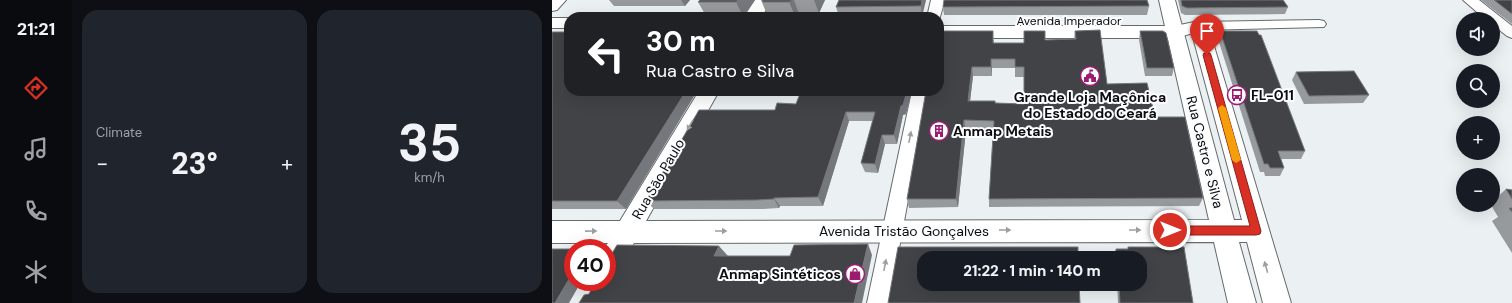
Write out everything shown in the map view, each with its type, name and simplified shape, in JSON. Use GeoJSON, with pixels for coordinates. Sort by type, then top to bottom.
{"type":"FeatureCollection","features":[{"type":"Feature","properties":{"kind":"street"},"geometry":{"type":"LineString","coordinates":[[552,7],[560,0]]}},
{"type":"Feature","properties":{"kind":"street"},"geometry":{"type":"LineString","coordinates":[[756,12],[763,0]]}},
{"type":"Feature","properties":{"kind":"street"},"geometry":{"type":"LineString","coordinates":[[935,12],[938,0]]}},
{"type":"Feature","properties":{"kind":"street","name":"Rua Castro e Silva"},"geometry":{"type":"LineString","coordinates":[[1167,0],[1242,303]]}},
{"type":"Feature","properties":{"kind":"street"},"geometry":{"type":"LineString","coordinates":[[1470,0],[1512,33]]}},
{"type":"Feature","properties":{"kind":"street","name":"Avenida Imperador"},"geometry":{"type":"LineString","coordinates":[[944,22],[1174,26],[1319,24]]}},
{"type":"Feature","properties":{"kind":"street"},"geometry":{"type":"LineString","coordinates":[[552,23],[564,23]]}},
{"type":"Feature","properties":{"kind":"street","name":"Avenida Imperador"},"geometry":{"type":"LineString","coordinates":[[944,32],[1174,26]]}},
{"type":"Feature","properties":{"kind":"street","name":"Rua Castro e Silva"},"geometry":{"type":"LineString","coordinates":[[1198,26],[1277,303]]}},
{"type":"Feature","properties":{"kind":"street"},"geometry":{"type":"LineString","coordinates":[[552,34],[564,33]]}},
{"type":"Feature","properties":{"kind":"street","name":"Rua São Paulo"},"geometry":{"type":"LineString","coordinates":[[616,253],[706,96]]}},
{"type":"Feature","properties":{"kind":"street"},"geometry":{"type":"LineString","coordinates":[[878,303],[919,96]]}},
{"type":"Feature","properties":{"kind":"street","name":"Avenida Tristão Gonçalves"},"geometry":{"type":"LineString","coordinates":[[552,232],[892,230],[1256,231]]}},
{"type":"Feature","properties":{"kind":"building"},"geometry":{"type":"Polygon","coordinates":[[[700,0],[738,0],[736,2],[698,2],[700,0]]]}},
{"type":"Feature","properties":{"kind":"building"},"geometry":{"type":"Polygon","coordinates":[[[762,0],[794,0],[789,2],[763,2],[762,0]]]}},
{"type":"Feature","properties":{"kind":"building"},"geometry":{"type":"Polygon","coordinates":[[[839,0],[922,0],[921,6],[836,7],[839,0]]]}},
{"type":"Feature","properties":{"kind":"building"},"geometry":{"type":"Polygon","coordinates":[[[944,0],[1147,0],[1149,6],[943,7],[944,0]]]}},
{"type":"Feature","properties":{"kind":"building"},"geometry":{"type":"Polygon","coordinates":[[[1181,0],[1283,0],[1288,7],[1187,8],[1182,6],[1181,0]]]}},
{"type":"Feature","properties":{"kind":"building"},"geometry":{"type":"Polygon","coordinates":[[[1494,0],[1512,0],[1512,14],[1494,0]]]}},
{"type":"Feature","properties":{"kind":"building"},"geometry":{"type":"Polygon","coordinates":[[[1100,30],[1107,84],[1147,83],[1155,117],[1185,117],[1203,198],[989,199],[994,121],[964,120],[956,199],[907,199],[925,96],[944,96],[944,31],[993,31],[993,43],[1024,43],[1024,31],[1045,31],[1045,40],[1076,39],[1075,31],[1100,30]],[[991,59],[991,67],[972,67],[968,101],[995,101],[995,103],[1024,104],[1024,67],[1015,67],[1015,59],[991,59]]]}},
{"type":"Feature","properties":{"kind":"building"},"geometry":{"type":"Polygon","coordinates":[[[1140,31],[1163,31],[1166,33],[1174,68],[1147,68],[1140,31]]]}},
{"type":"Feature","properties":{"kind":"building"},"geometry":{"type":"Polygon","coordinates":[[[1220,31],[1257,31],[1259,35],[1261,35],[1305,151],[1278,151],[1284,168],[1270,168],[1268,164],[1264,164],[1220,31]]]}},
{"type":"Feature","properties":{"kind":"building"},"geometry":{"type":"Polygon","coordinates":[[[552,32],[564,32],[564,96],[683,96],[617,201],[552,201],[552,32]]]}},
{"type":"Feature","properties":{"kind":"building"},"geometry":{"type":"Polygon","coordinates":[[[1354,71],[1369,95],[1309,96],[1296,72],[1354,71]]]}},
{"type":"Feature","properties":{"kind":"building"},"geometry":{"type":"Polygon","coordinates":[[[799,96],[906,96],[903,105],[901,106],[894,135],[882,135],[875,164],[861,163],[875,112],[846,112],[818,197],[757,200],[646,201],[699,110],[775,110],[777,103],[796,104],[799,96]]]}},
{"type":"Feature","properties":{"kind":"building"},"geometry":{"type":"Polygon","coordinates":[[[1506,189],[1512,190],[1512,199],[1506,189]]]}},
{"type":"Feature","properties":{"kind":"building"},"geometry":{"type":"Polygon","coordinates":[[[868,244],[854,303],[579,303],[584,295],[589,294],[590,291],[616,291],[617,245],[719,246],[714,256],[790,256],[794,245],[868,244]]]}},
{"type":"Feature","properties":{"kind":"building"},"geometry":{"type":"Polygon","coordinates":[[[898,247],[1078,247],[1078,251],[917,251],[917,291],[1079,291],[1080,303],[888,303],[898,247]]]}},
{"type":"Feature","properties":{"kind":"building"},"geometry":{"type":"Polygon","coordinates":[[[1128,247],[1184,247],[1193,303],[1120,303],[1119,291],[1147,291],[1147,251],[1116,251],[1116,249],[1128,249],[1128,247]]]}},
{"type":"Feature","properties":{"kind":"building"},"geometry":{"type":"Polygon","coordinates":[[[552,249],[564,249],[564,288],[555,303],[552,303],[552,249]]]}},
{"type":"Feature","properties":{"kind":"slow traffic"},"geometry":{"type":"LineString","coordinates":[[1222,108],[1236,160]]}},
{"type":"Feature","properties":{"kind":"place","name":"Grande Loja Maçônica do Estado do Ceará"},"geometry":{"type":"Point","coordinates":[1090,76]}},
{"type":"Feature","properties":{"kind":"place","name":"FL-011"},"geometry":{"type":"Point","coordinates":[1237,95]}},
{"type":"Feature","properties":{"kind":"place","name":"Anmap Metais"},"geometry":{"type":"Point","coordinates":[939,131]}},
{"type":"Feature","properties":{"kind":"place","name":"Anmap Sintéticos"},"geometry":{"type":"Point","coordinates":[855,274]}},
{"type":"Feature","properties":{"kind":"route"},"geometry":{"type":"LineString","coordinates":[[1170,230],[1256,231],[1207,55]]}}]}
